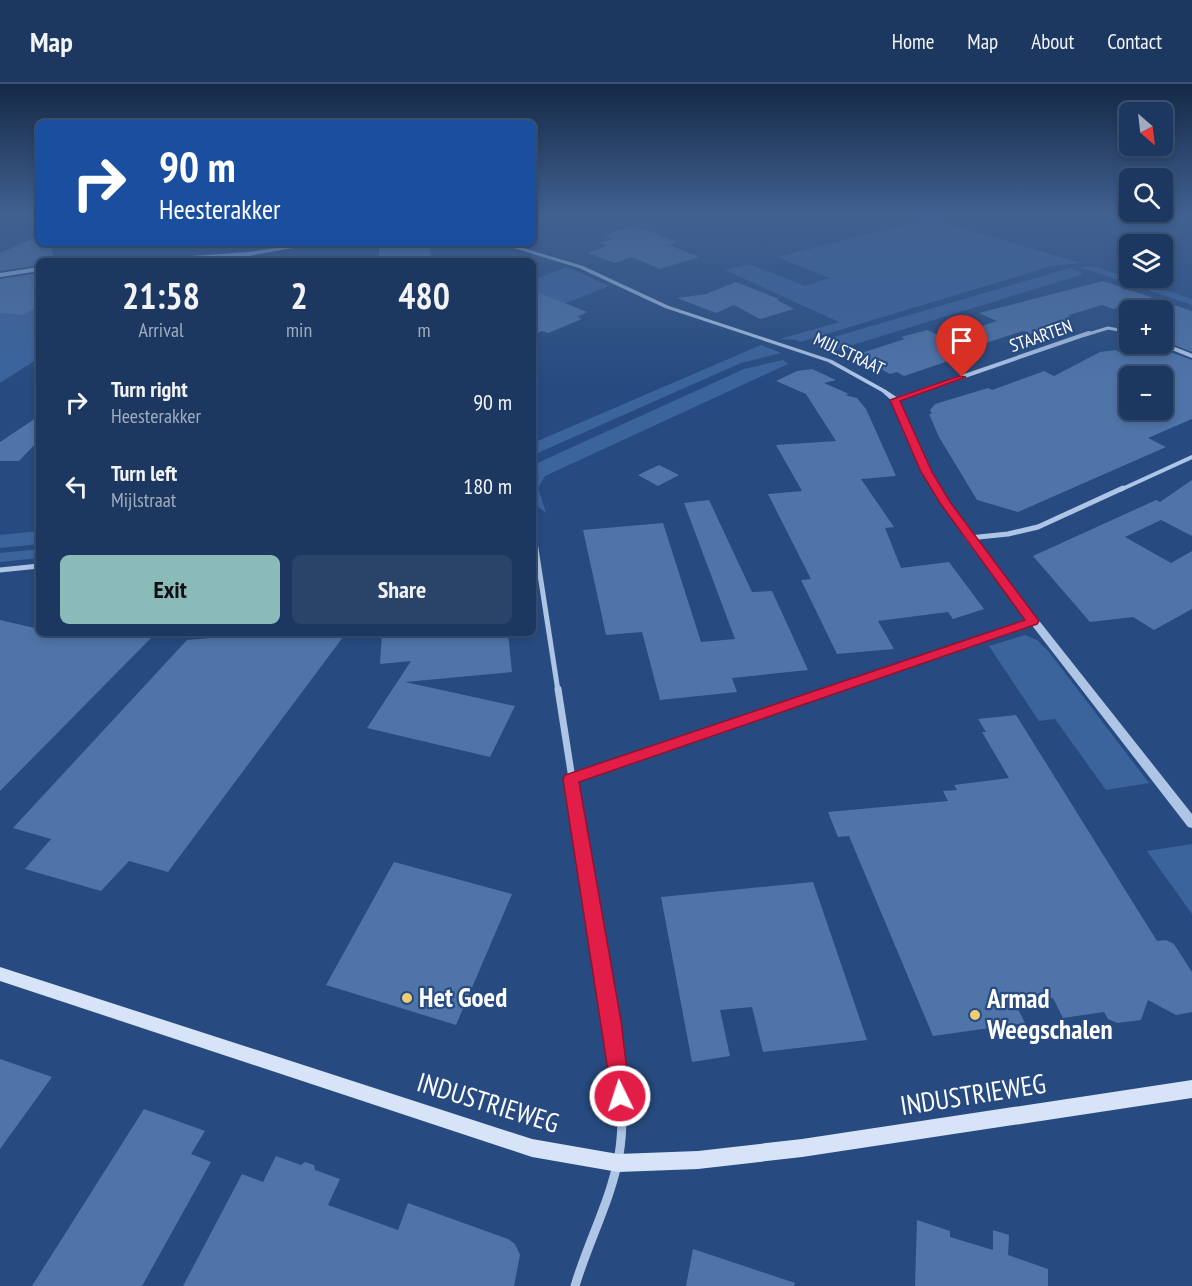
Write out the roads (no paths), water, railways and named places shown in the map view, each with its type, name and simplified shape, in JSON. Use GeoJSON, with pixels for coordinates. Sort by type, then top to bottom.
{"type":"FeatureCollection","features":[{"type":"Feature","properties":{"kind":"main road","name":"INDUSTRIEWEG"},"geometry":{"type":"LineString","coordinates":[[0,974],[532,1148],[618,1163],[698,1160],[802,1148],[1192,1089]]}},
{"type":"Feature","properties":{"kind":"street"},"geometry":{"type":"LineString","coordinates":[[0,275],[32,270]]}},
{"type":"Feature","properties":{"kind":"street","name":"MIJLSTRAAT"},"geometry":{"type":"LineString","coordinates":[[588,270],[675,310],[830,361],[857,375],[895,400],[927,472],[969,538],[1192,823]]}},
{"type":"Feature","properties":{"kind":"street","name":"STAARTEN"},"geometry":{"type":"LineString","coordinates":[[895,400],[1095,331],[1108,328],[1119,330]]}},
{"type":"Feature","properties":{"kind":"street"},"geometry":{"type":"LineString","coordinates":[[1173,348],[1192,356]]}},
{"type":"Feature","properties":{"kind":"street"},"geometry":{"type":"LineString","coordinates":[[969,538],[1008,534],[1038,527],[1192,457]]}},
{"type":"Feature","properties":{"kind":"street"},"geometry":{"type":"LineString","coordinates":[[536,543],[619,1076],[621,1116],[618,1163],[575,1286]]}},
{"type":"Feature","properties":{"kind":"street"},"geometry":{"type":"LineString","coordinates":[[0,570],[36,566]]}},
{"type":"Feature","properties":{"kind":"street"},"geometry":{"type":"LineString","coordinates":[[571,779],[1033,621]]}},
{"type":"Feature","properties":{"kind":"place","name":"Het Goed"},"geometry":{"type":"Point","coordinates":[407,998]}},
{"type":"Feature","properties":{"kind":"place","name":"Armad Weegschalen"},"geometry":{"type":"Point","coordinates":[975,1015]}}]}
